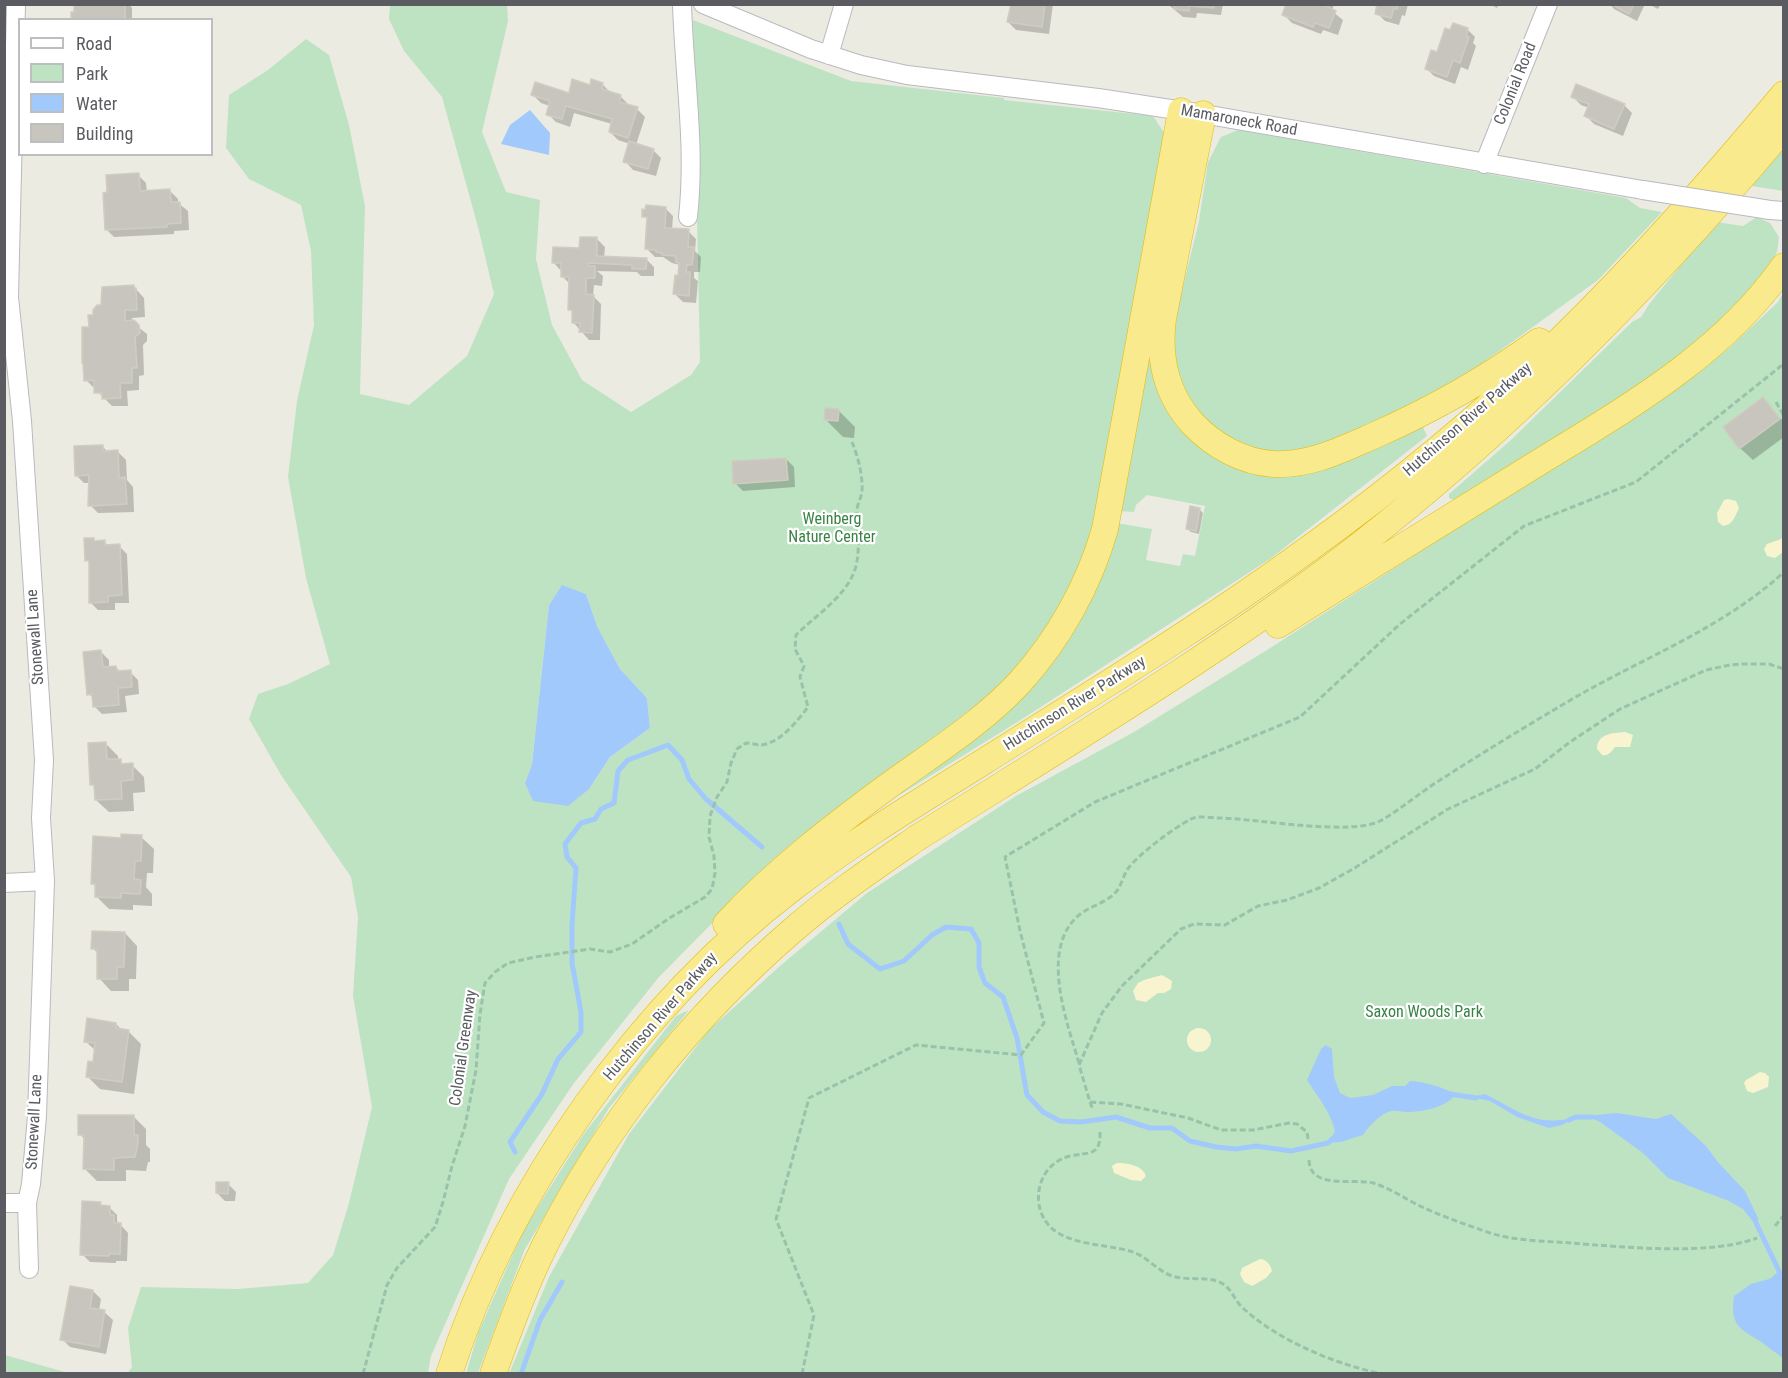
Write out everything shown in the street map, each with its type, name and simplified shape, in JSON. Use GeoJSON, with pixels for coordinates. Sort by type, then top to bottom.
{"type":"FeatureCollection","features":[{"type":"Feature","properties":{"kind":"highway","name":"Hutchinson River Parkway"},"geometry":{"type":"LineString","coordinates":[[448,1374],[477,1298],[503,1244],[533,1188],[565,1136],[600,1086],[639,1038],[722,948],[794,887],[868,834],[1157,652],[1303,553],[1369,504],[1464,427],[1554,346],[1610,290],[1697,196],[1784,94]]}},
{"type":"Feature","properties":{"kind":"highway"},"geometry":{"type":"LineString","coordinates":[[1192,112],[1161,348],[1166,376],[1182,411],[1210,440],[1235,454],[1260,462],[1289,464],[1323,457],[1356,444],[1434,408],[1482,380],[1610,290]]}},
{"type":"Feature","properties":{"kind":"highway"},"geometry":{"type":"LineString","coordinates":[[639,1038],[686,968],[742,907],[834,827],[989,711],[1019,683],[1059,630],[1090,573],[1105,529],[1192,112]]}},
{"type":"Feature","properties":{"kind":"highway","name":"Hutchinson River Parkway"},"geometry":{"type":"LineString","coordinates":[[494,1374],[520,1301],[575,1189],[645,1086],[704,1015],[786,936],[871,870],[917,838],[1214,650],[1357,547],[1454,468],[1549,381],[1630,301],[1784,128]]}},
{"type":"Feature","properties":{"kind":"highway"},"geometry":{"type":"LineString","coordinates":[[1150,691],[1234,652],[1647,393],[1720,338],[1753,304],[1784,266]]}},
{"type":"Feature","properties":{"kind":"street","name":"Stonewall Lane"},"geometry":{"type":"LineString","coordinates":[[16,4],[7,275],[22,421],[44,760],[41,818],[45,881],[36,1116],[31,1184],[27,1203],[29,1269]]}},
{"type":"Feature","properties":{"kind":"street"},"geometry":{"type":"LineString","coordinates":[[682,4],[692,157],[688,217]]}},
{"type":"Feature","properties":{"kind":"street","name":"Mamaroneck Road"},"geometry":{"type":"LineString","coordinates":[[703,4],[766,32],[828,55],[907,75],[1192,112],[1484,164],[1777,211]]}},
{"type":"Feature","properties":{"kind":"street"},"geometry":{"type":"LineString","coordinates":[[828,55],[844,4]]}},
{"type":"Feature","properties":{"kind":"street","name":"Colonial Road"},"geometry":{"type":"LineString","coordinates":[[1484,164],[1548,4]]}},
{"type":"Feature","properties":{"kind":"street"},"geometry":{"type":"LineString","coordinates":[[4,882],[45,881]]}},
{"type":"Feature","properties":{"kind":"street"},"geometry":{"type":"LineString","coordinates":[[4,1203],[27,1203]]}},
{"type":"Feature","properties":{"kind":"path"},"geometry":{"type":"LineString","coordinates":[[802,1374],[814,1315],[776,1219],[809,1098],[916,1045],[1021,1055],[1044,1023],[1020,931],[1005,857],[1095,802],[1300,717],[1400,624],[1524,526],[1636,482],[1781,366],[1784,361]]}},
{"type":"Feature","properties":{"kind":"path"},"geometry":{"type":"LineString","coordinates":[[1776,402],[1784,416]]}},
{"type":"Feature","properties":{"kind":"path","name":"Colonial Greenway"},"geometry":{"type":"LineString","coordinates":[[363,1374],[387,1285],[397,1268],[435,1227],[443,1202],[465,1126],[477,1070],[480,1014],[485,984],[495,972],[508,963],[590,949],[610,952],[632,944],[705,897],[712,889],[715,873],[714,856],[709,837],[710,816],[717,797],[727,782],[737,748],[746,743],[762,745],[778,738],[796,723],[808,707],[800,677],[804,666],[795,649],[796,635],[825,610],[847,585],[857,563],[859,543],[857,505],[862,493],[859,459],[852,442]]}},
{"type":"Feature","properties":{"kind":"path"},"geometry":{"type":"LineString","coordinates":[[1093,1110],[1065,1014],[1058,970],[1059,950],[1068,926],[1080,914],[1118,891],[1126,871],[1139,855],[1193,817],[1247,818],[1309,825],[1364,827],[1380,821],[1446,776],[1576,696],[1689,638],[1737,608],[1784,572]]}},
{"type":"Feature","properties":{"kind":"path"},"geometry":{"type":"LineString","coordinates":[[1079,1065],[1102,1013],[1122,986],[1181,929],[1194,924],[1225,925],[1258,906],[1287,900],[1319,888],[1448,809],[1535,769],[1570,742],[1620,709],[1706,670],[1730,664],[1769,664],[1784,669]]}},
{"type":"Feature","properties":{"kind":"path"},"geometry":{"type":"LineString","coordinates":[[1090,1102],[1121,1104],[1188,1118],[1221,1130],[1253,1130],[1289,1123],[1297,1124],[1307,1132],[1308,1139]]}},
{"type":"Feature","properties":{"kind":"path"},"geometry":{"type":"LineString","coordinates":[[1100,1132],[1100,1143],[1094,1151],[1084,1155],[1070,1156],[1053,1165],[1042,1178],[1038,1190],[1040,1207],[1045,1221],[1056,1231],[1069,1239],[1136,1253],[1173,1277],[1214,1280],[1226,1285],[1242,1308],[1298,1345],[1356,1368],[1383,1374]]}},
{"type":"Feature","properties":{"kind":"path"},"geometry":{"type":"LineString","coordinates":[[1309,1160],[1309,1168],[1315,1176],[1324,1180],[1374,1184],[1451,1220],[1494,1234],[1532,1240],[1664,1248],[1741,1244],[1757,1238]]}},
{"type":"Feature","properties":{"kind":"path"},"geometry":{"type":"LineString","coordinates":[[1775,1226],[1784,1215]]}},
{"type":"Feature","properties":{"kind":"green space"},"geometry":{"type":"Polygon","coordinates":[[[390,5],[507,5],[508,21],[482,132],[506,192],[540,200],[536,259],[552,325],[582,380],[631,412],[691,375],[700,362],[693,20],[851,81],[1153,116],[1163,131],[1168,150],[1104,501],[1086,555],[1057,617],[1024,661],[978,707],[733,902],[659,977],[574,1083],[509,1179],[431,1356],[428,1373],[127,1374],[132,1367],[128,1328],[141,1287],[238,1289],[308,1283],[333,1255],[349,1203],[372,1107],[353,996],[358,917],[351,877],[281,775],[249,719],[258,694],[288,684],[330,664],[306,578],[288,477],[297,401],[314,325],[311,251],[301,205],[249,179],[226,148],[229,95],[268,70],[306,39],[329,55],[349,125],[365,206],[360,394],[409,405],[467,356],[494,294],[442,97],[404,51],[389,19],[390,5]],[[562,586],[549,605],[532,764],[525,783],[589,789],[610,757],[650,728],[647,698],[620,669],[597,626],[586,594],[562,586]]]}},
{"type":"Feature","properties":{"kind":"green space"},"geometry":{"type":"Polygon","coordinates":[[[1238,130],[1626,198],[1640,208],[1662,212],[1598,280],[1469,373],[1366,429],[1279,457],[1229,444],[1195,412],[1176,377],[1173,327],[1199,221],[1208,162],[1221,137],[1238,130]]]}},
{"type":"Feature","properties":{"kind":"green space"},"geometry":{"type":"Polygon","coordinates":[[[1783,144],[1783,191],[1746,185],[1783,144]]]}},
{"type":"Feature","properties":{"kind":"green space"},"geometry":{"type":"Polygon","coordinates":[[[1757,217],[1770,223],[1779,237],[1777,252],[1766,271],[1713,330],[1632,397],[1454,500],[1449,498],[1449,494],[1511,440],[1632,322],[1641,317],[1716,222],[1743,226],[1757,217]]]}},
{"type":"Feature","properties":{"kind":"green space","name":"Saxon Woods Park"},"geometry":{"type":"Polygon","coordinates":[[[1783,293],[1783,1373],[509,1374],[549,1277],[629,1134],[709,1030],[780,966],[867,893],[1016,796],[1134,732],[1267,650],[1692,377],[1729,348],[1778,302],[1783,293]]]}},
{"type":"Feature","properties":{"kind":"green space"},"geometry":{"type":"Polygon","coordinates":[[[1151,362],[1202,447],[1341,460],[1423,427],[1427,436],[1270,559],[1019,721],[901,794],[897,789],[1036,678],[1116,523],[1152,529],[1146,560],[1180,566],[1183,554],[1195,556],[1205,506],[1147,495],[1136,505],[1134,512],[1118,511],[1144,363],[1151,362]]]}},
{"type":"Feature","properties":{"kind":"green space"},"geometry":{"type":"Polygon","coordinates":[[[689,1010],[609,1108],[525,1249],[478,1373],[466,1374],[478,1333],[524,1229],[583,1135],[676,1016],[689,1010]]]}},
{"type":"Feature","properties":{"kind":"green space"},"geometry":{"type":"Polygon","coordinates":[[[5,1355],[68,1373],[5,1373],[5,1355]]]}},
{"type":"Feature","properties":{"kind":"sand"},"geometry":{"type":"Polygon","coordinates":[[[1724,500],[1736,501],[1739,508],[1731,522],[1723,526],[1718,522],[1717,513],[1724,500]]]}},
{"type":"Feature","properties":{"kind":"sand"},"geometry":{"type":"Polygon","coordinates":[[[1783,536],[1783,552],[1775,558],[1767,556],[1764,549],[1767,544],[1783,536]]]}},
{"type":"Feature","properties":{"kind":"sand"},"geometry":{"type":"Polygon","coordinates":[[[1625,732],[1633,735],[1630,747],[1615,747],[1610,753],[1604,755],[1597,749],[1602,737],[1625,732]]]}},
{"type":"Feature","properties":{"kind":"sand"},"geometry":{"type":"Polygon","coordinates":[[[1162,975],[1172,981],[1171,989],[1158,993],[1146,1002],[1136,1000],[1133,991],[1138,983],[1162,975]]]}},
{"type":"Feature","properties":{"kind":"sand"},"geometry":{"type":"Polygon","coordinates":[[[1199,1028],[1208,1031],[1211,1040],[1208,1049],[1199,1052],[1190,1049],[1187,1040],[1190,1031],[1199,1028]]]}},
{"type":"Feature","properties":{"kind":"sand"},"geometry":{"type":"Polygon","coordinates":[[[1760,1072],[1769,1077],[1768,1087],[1753,1093],[1747,1091],[1744,1083],[1746,1080],[1760,1072]]]}},
{"type":"Feature","properties":{"kind":"sand"},"geometry":{"type":"Polygon","coordinates":[[[1117,1163],[1138,1167],[1146,1176],[1141,1181],[1131,1180],[1114,1173],[1112,1166],[1117,1163]]]}},
{"type":"Feature","properties":{"kind":"sand"},"geometry":{"type":"Polygon","coordinates":[[[1260,1259],[1268,1263],[1272,1271],[1266,1278],[1252,1286],[1244,1282],[1240,1274],[1242,1268],[1260,1259]]]}},
{"type":"Feature","properties":{"kind":"water"},"geometry":{"type":"Polygon","coordinates":[[[530,110],[550,133],[549,155],[501,144],[510,125],[530,110]]]}},
{"type":"Feature","properties":{"kind":"water"},"geometry":{"type":"Polygon","coordinates":[[[562,585],[586,594],[597,626],[620,669],[647,698],[650,728],[610,757],[589,789],[568,806],[533,801],[525,783],[532,764],[549,605],[562,585]]]}},
{"type":"Feature","properties":{"kind":"water"},"geometry":{"type":"Polygon","coordinates":[[[1326,1045],[1332,1049],[1334,1077],[1340,1093],[1350,1098],[1373,1095],[1392,1086],[1405,1086],[1410,1081],[1434,1085],[1456,1094],[1447,1102],[1427,1110],[1388,1112],[1376,1120],[1363,1135],[1341,1142],[1328,1143],[1335,1131],[1333,1123],[1307,1080],[1321,1049],[1326,1045]]]}},
{"type":"Feature","properties":{"kind":"water"},"geometry":{"type":"Polygon","coordinates":[[[1485,1094],[1518,1112],[1539,1119],[1562,1120],[1576,1117],[1562,1125],[1549,1128],[1517,1117],[1490,1101],[1471,1097],[1485,1094]]]}},
{"type":"Feature","properties":{"kind":"water"},"geometry":{"type":"Polygon","coordinates":[[[1616,1113],[1656,1119],[1671,1114],[1706,1146],[1745,1191],[1758,1218],[1758,1228],[1743,1209],[1729,1201],[1668,1178],[1643,1153],[1600,1122],[1587,1116],[1616,1113]]]}},
{"type":"Feature","properties":{"kind":"water"},"geometry":{"type":"Polygon","coordinates":[[[1783,1271],[1783,1358],[1737,1324],[1733,1305],[1734,1296],[1751,1284],[1769,1279],[1783,1271]]]}},
{"type":"Feature","properties":{"kind":"building"},"geometry":{"type":"Polygon","coordinates":[[[74,4],[125,4],[125,18],[71,18],[71,12],[74,12],[74,4]]]}},
{"type":"Feature","properties":{"kind":"building"},"geometry":{"type":"Polygon","coordinates":[[[1011,4],[1045,4],[1042,27],[1007,22],[1011,4]]]}},
{"type":"Feature","properties":{"kind":"building"},"geometry":{"type":"Polygon","coordinates":[[[1174,4],[1214,4],[1214,8],[1189,6],[1189,11],[1174,9],[1174,4]]]}},
{"type":"Feature","properties":{"kind":"building"},"geometry":{"type":"Polygon","coordinates":[[[1286,4],[1323,4],[1336,11],[1329,28],[1315,23],[1313,27],[1282,15],[1286,4]]]}},
{"type":"Feature","properties":{"kind":"building"},"geometry":{"type":"Polygon","coordinates":[[[1377,4],[1398,4],[1391,18],[1375,14],[1377,4]]]}},
{"type":"Feature","properties":{"kind":"building"},"geometry":{"type":"Polygon","coordinates":[[[1611,4],[1634,4],[1629,14],[1611,4]]]}},
{"type":"Feature","properties":{"kind":"building"},"geometry":{"type":"Polygon","coordinates":[[[1453,23],[1468,28],[1466,36],[1469,37],[1460,63],[1453,60],[1447,77],[1425,69],[1431,50],[1437,52],[1445,28],[1450,30],[1453,23]]]}},
{"type":"Feature","properties":{"kind":"building"},"geometry":{"type":"Polygon","coordinates":[[[572,79],[590,85],[591,79],[603,83],[602,89],[621,95],[619,102],[638,107],[628,138],[609,132],[612,119],[566,106],[562,119],[546,115],[550,101],[531,95],[535,82],[569,93],[572,79]]]}},
{"type":"Feature","properties":{"kind":"building"},"geometry":{"type":"Polygon","coordinates":[[[1576,84],[1625,104],[1614,129],[1584,116],[1589,104],[1571,97],[1576,84]]]}},
{"type":"Feature","properties":{"kind":"building"},"geometry":{"type":"Polygon","coordinates":[[[629,141],[654,149],[648,169],[623,162],[629,141]]]}},
{"type":"Feature","properties":{"kind":"building"},"geometry":{"type":"Polygon","coordinates":[[[139,173],[140,191],[170,189],[171,202],[180,202],[181,223],[167,224],[167,227],[105,230],[103,193],[107,192],[106,175],[139,173]]]}},
{"type":"Feature","properties":{"kind":"building"},"geometry":{"type":"Polygon","coordinates":[[[646,205],[666,207],[665,228],[689,229],[688,247],[694,247],[692,265],[687,265],[686,272],[690,272],[689,296],[673,294],[675,275],[678,276],[679,263],[676,262],[676,256],[662,255],[656,250],[645,249],[647,217],[642,217],[642,209],[645,210],[646,205]]]}},
{"type":"Feature","properties":{"kind":"building"},"geometry":{"type":"Polygon","coordinates":[[[580,237],[597,237],[597,256],[647,258],[646,269],[632,269],[632,265],[588,263],[588,266],[595,266],[595,278],[586,278],[586,294],[594,295],[592,333],[579,332],[580,323],[572,323],[572,310],[568,310],[569,277],[561,277],[561,263],[552,263],[553,247],[579,248],[580,237]]]}},
{"type":"Feature","properties":{"kind":"building"},"geometry":{"type":"Polygon","coordinates":[[[134,285],[137,310],[125,310],[125,321],[134,320],[139,325],[140,333],[135,337],[137,368],[132,368],[132,383],[120,383],[121,398],[102,399],[102,393],[94,393],[94,380],[84,381],[82,327],[89,327],[88,315],[93,315],[93,310],[97,305],[101,305],[102,287],[134,285]]]}},
{"type":"Feature","properties":{"kind":"building"},"geometry":{"type":"Polygon","coordinates":[[[1763,397],[1780,419],[1739,449],[1723,427],[1763,397]]]}},
{"type":"Feature","properties":{"kind":"building"},"geometry":{"type":"Polygon","coordinates":[[[825,408],[839,409],[838,421],[824,420],[825,408]]]}},
{"type":"Feature","properties":{"kind":"building"},"geometry":{"type":"Polygon","coordinates":[[[103,445],[103,451],[118,450],[119,478],[125,477],[127,504],[88,506],[89,475],[75,476],[74,446],[103,445]]]}},
{"type":"Feature","properties":{"kind":"building","name":"Weinberg Nature Center"},"geometry":{"type":"Polygon","coordinates":[[[786,458],[788,480],[733,484],[732,461],[786,458]]]}},
{"type":"Feature","properties":{"kind":"building"},"geometry":{"type":"Polygon","coordinates":[[[1190,506],[1200,508],[1196,531],[1186,529],[1190,506]]]}},
{"type":"Feature","properties":{"kind":"building"},"geometry":{"type":"Polygon","coordinates":[[[84,538],[94,538],[94,541],[105,540],[105,545],[120,544],[122,595],[108,596],[108,602],[89,603],[89,560],[85,561],[84,538]]]}},
{"type":"Feature","properties":{"kind":"building"},"geometry":{"type":"Polygon","coordinates":[[[101,650],[103,667],[116,666],[117,671],[131,670],[132,687],[118,688],[119,705],[93,707],[92,694],[87,695],[83,652],[101,650]]]}},
{"type":"Feature","properties":{"kind":"building"},"geometry":{"type":"Polygon","coordinates":[[[106,742],[107,759],[121,759],[121,764],[133,763],[133,780],[121,781],[122,799],[95,800],[94,785],[90,785],[88,743],[106,742]]]}},
{"type":"Feature","properties":{"kind":"building"},"geometry":{"type":"Polygon","coordinates":[[[121,834],[142,835],[141,861],[135,861],[134,879],[141,880],[140,894],[121,893],[121,898],[95,897],[95,884],[91,884],[93,836],[121,838],[121,834]]]}},
{"type":"Feature","properties":{"kind":"building"},"geometry":{"type":"Polygon","coordinates":[[[92,931],[125,932],[124,967],[117,967],[117,979],[97,979],[97,949],[91,949],[92,931]]]}},
{"type":"Feature","properties":{"kind":"building"},"geometry":{"type":"Polygon","coordinates":[[[87,1018],[116,1023],[116,1028],[129,1030],[122,1082],[86,1077],[88,1061],[93,1062],[95,1043],[84,1042],[87,1018]]]}},
{"type":"Feature","properties":{"kind":"building"},"geometry":{"type":"Polygon","coordinates":[[[78,1115],[134,1115],[134,1135],[138,1135],[135,1157],[114,1158],[114,1170],[83,1169],[84,1135],[78,1135],[78,1115]]]}},
{"type":"Feature","properties":{"kind":"building"},"geometry":{"type":"Polygon","coordinates":[[[216,1182],[229,1182],[228,1194],[216,1193],[216,1182]]]}},
{"type":"Feature","properties":{"kind":"building"},"geometry":{"type":"Polygon","coordinates":[[[82,1201],[101,1202],[100,1205],[110,1206],[110,1215],[114,1215],[114,1223],[121,1223],[120,1254],[80,1255],[82,1201]]]}},
{"type":"Feature","properties":{"kind":"building"},"geometry":{"type":"Polygon","coordinates":[[[70,1286],[93,1290],[90,1308],[105,1310],[99,1347],[60,1340],[70,1286]]]}},
{"type":"Feature","properties":{"kind":"waterway"},"geometry":{"type":"LineString","coordinates":[[515,1152],[510,1142],[542,1094],[558,1059],[581,1032],[581,1012],[572,963],[576,868],[567,857],[565,844],[581,823],[595,819],[601,809],[614,803],[618,771],[628,760],[668,745],[682,760],[689,779],[706,799],[762,847]]}},
{"type":"Feature","properties":{"kind":"waterway"},"geometry":{"type":"LineString","coordinates":[[839,924],[848,944],[880,969],[904,961],[932,935],[946,927],[971,929],[979,943],[979,967],[985,983],[1003,997],[1017,1038],[1027,1095],[1043,1112],[1060,1121],[1081,1122],[1116,1117],[1150,1128],[1172,1128],[1190,1141],[1236,1149],[1256,1146],[1291,1151],[1328,1143],[1332,1139]]}},
{"type":"Feature","properties":{"kind":"waterway"},"geometry":{"type":"LineString","coordinates":[[1450,1094],[1476,1098]]}},
{"type":"Feature","properties":{"kind":"waterway"},"geometry":{"type":"LineString","coordinates":[[1569,1120],[1576,1117],[1592,1117]]}},
{"type":"Feature","properties":{"kind":"waterway"},"geometry":{"type":"LineString","coordinates":[[1756,1223],[1780,1273],[1775,1278]]}},
{"type":"Feature","properties":{"kind":"waterway"},"geometry":{"type":"LineString","coordinates":[[521,1374],[540,1320],[562,1282]]}}]}
